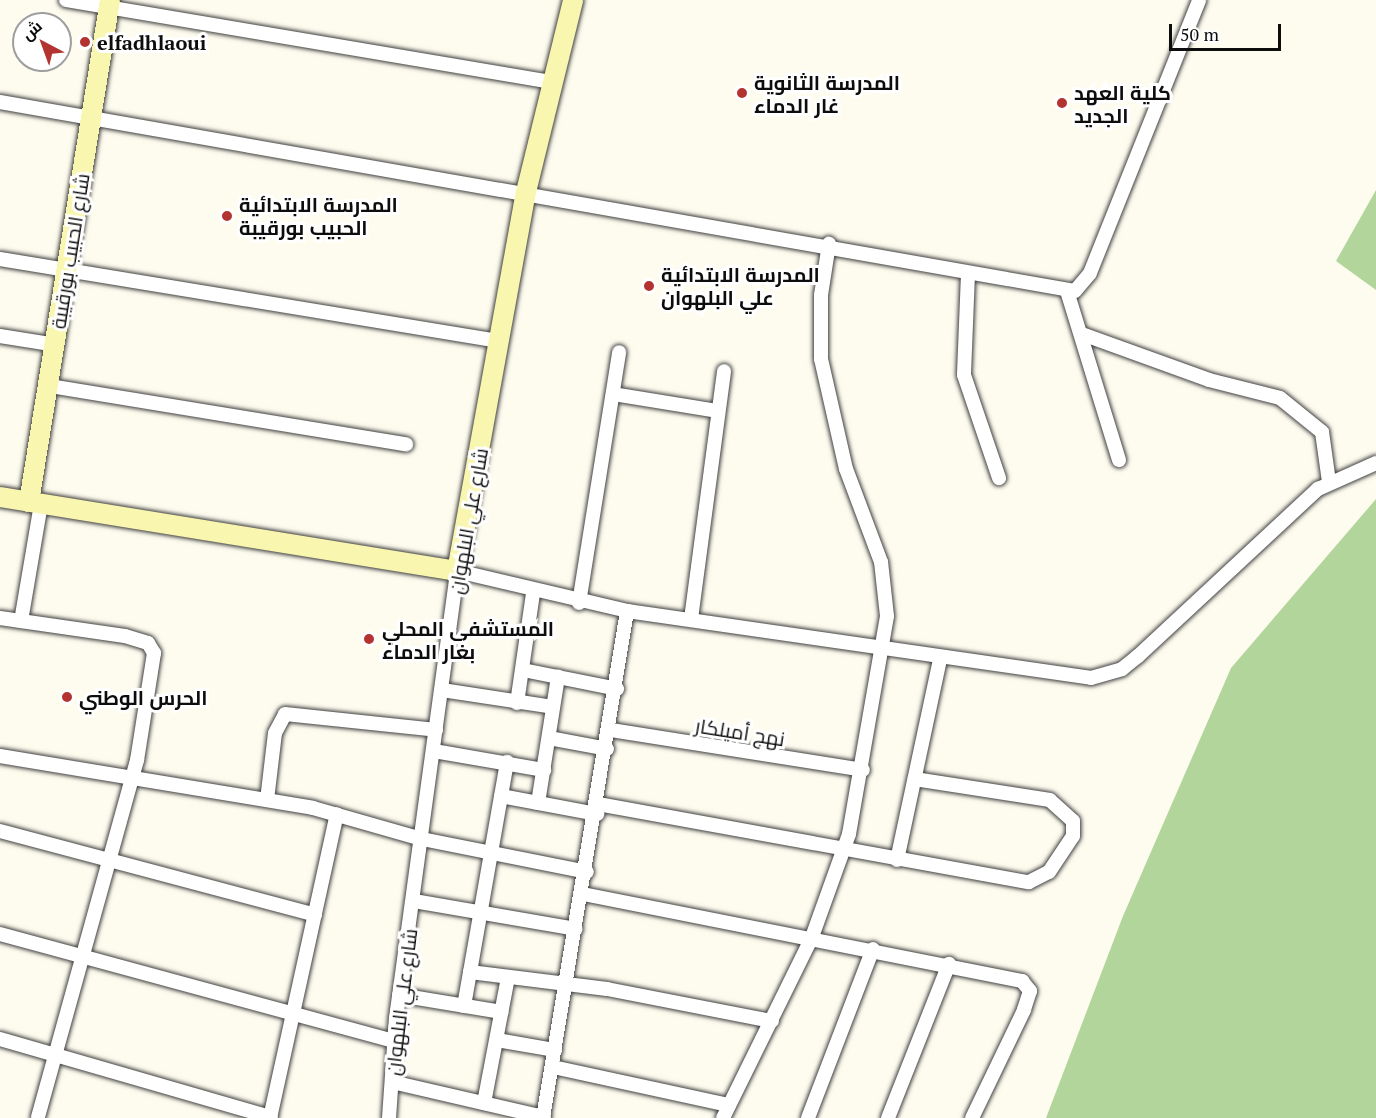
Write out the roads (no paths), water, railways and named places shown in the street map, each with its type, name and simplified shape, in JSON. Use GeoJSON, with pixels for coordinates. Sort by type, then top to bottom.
{"type":"FeatureCollection","features":[{"type":"Feature","properties":{"kind":"street"},"geometry":{"type":"LineString","coordinates":[[66,0],[110,4],[551,82]]}},
{"type":"Feature","properties":{"kind":"street","name":"شارع علي البلهوان"},"geometry":{"type":"LineString","coordinates":[[388,1118],[399,995],[414,901],[457,572],[526,192],[551,82],[573,0]]}},
{"type":"Feature","properties":{"kind":"street"},"geometry":{"type":"LineString","coordinates":[[0,102],[829,244],[968,274],[1067,291],[1081,287],[1090,273],[1199,0]]}},
{"type":"Feature","properties":{"kind":"street","name":"شارع الحبيب بورقيبة"},"geometry":{"type":"LineString","coordinates":[[35,503],[66,269],[110,4]]}},
{"type":"Feature","properties":{"kind":"street"},"geometry":{"type":"LineString","coordinates":[[553,1067],[726,1111],[812,937],[843,851],[863,770],[887,616],[880,562],[846,469],[821,359],[821,295],[829,244]]}},
{"type":"Feature","properties":{"kind":"street"},"geometry":{"type":"LineString","coordinates":[[0,259],[499,341]]}},
{"type":"Feature","properties":{"kind":"street"},"geometry":{"type":"LineString","coordinates":[[968,274],[964,375],[999,478]]}},
{"type":"Feature","properties":{"kind":"street"},"geometry":{"type":"LineString","coordinates":[[1067,291],[1119,460]]}},
{"type":"Feature","properties":{"kind":"street"},"geometry":{"type":"LineString","coordinates":[[1082,334],[1209,380],[1280,398],[1322,432],[1329,482]]}},
{"type":"Feature","properties":{"kind":"street"},"geometry":{"type":"LineString","coordinates":[[0,336],[56,345]]}},
{"type":"Feature","properties":{"kind":"street"},"geometry":{"type":"LineString","coordinates":[[579,603],[619,352]]}},
{"type":"Feature","properties":{"kind":"street"},"geometry":{"type":"LineString","coordinates":[[692,619],[724,371]]}},
{"type":"Feature","properties":{"kind":"street"},"geometry":{"type":"LineString","coordinates":[[50,386],[406,444]]}},
{"type":"Feature","properties":{"kind":"street"},"geometry":{"type":"LineString","coordinates":[[613,394],[718,411]]}},
{"type":"Feature","properties":{"kind":"street"},"geometry":{"type":"LineString","coordinates":[[0,497],[457,572],[579,603],[692,619],[940,660],[1075,678],[1122,669],[1295,507],[1329,482],[1376,463]]}},
{"type":"Feature","properties":{"kind":"street"},"geometry":{"type":"LineString","coordinates":[[21,621],[35,503]]}},
{"type":"Feature","properties":{"kind":"street"},"geometry":{"type":"LineString","coordinates":[[517,703],[533,593]]}},
{"type":"Feature","properties":{"kind":"street"},"geometry":{"type":"LineString","coordinates":[[392,1082],[543,1117],[608,749],[627,611]]}},
{"type":"Feature","properties":{"kind":"street"},"geometry":{"type":"LineString","coordinates":[[0,618],[125,636],[153,647],[131,779],[86,958],[38,1118]]}},
{"type":"Feature","properties":{"kind":"street"},"geometry":{"type":"LineString","coordinates":[[897,860],[940,660]]}},
{"type":"Feature","properties":{"kind":"street"},"geometry":{"type":"LineString","coordinates":[[523,670],[617,689]]}},
{"type":"Feature","properties":{"kind":"street"},"geometry":{"type":"LineString","coordinates":[[538,803],[558,677]]}},
{"type":"Feature","properties":{"kind":"street"},"geometry":{"type":"LineString","coordinates":[[442,690],[553,707]]}},
{"type":"Feature","properties":{"kind":"street"},"geometry":{"type":"LineString","coordinates":[[267,800],[275,733],[285,714],[436,730]]}},
{"type":"Feature","properties":{"kind":"street","name":"نهج أميلكار"},"geometry":{"type":"LineString","coordinates":[[610,730],[863,770]]}},
{"type":"Feature","properties":{"kind":"street"},"geometry":{"type":"LineString","coordinates":[[549,738],[608,749]]}},
{"type":"Feature","properties":{"kind":"street"},"geometry":{"type":"LineString","coordinates":[[434,751],[544,770]]}},
{"type":"Feature","properties":{"kind":"street"},"geometry":{"type":"LineString","coordinates":[[0,756],[267,800],[337,814],[422,839],[491,855],[587,872]]}},
{"type":"Feature","properties":{"kind":"street"},"geometry":{"type":"LineString","coordinates":[[464,1006],[507,762]]}},
{"type":"Feature","properties":{"kind":"street"},"geometry":{"type":"LineString","coordinates":[[501,796],[538,803],[598,809],[1029,882],[1049,872],[1073,836],[1073,821],[1050,800],[915,779]]}},
{"type":"Feature","properties":{"kind":"street"},"geometry":{"type":"LineString","coordinates":[[0,1039],[270,1117],[337,814]]}},
{"type":"Feature","properties":{"kind":"street"},"geometry":{"type":"LineString","coordinates":[[0,831],[315,915]]}},
{"type":"Feature","properties":{"kind":"street"},"geometry":{"type":"LineString","coordinates":[[583,894],[1017,978],[1030,991],[972,1118]]}},
{"type":"Feature","properties":{"kind":"street"},"geometry":{"type":"LineString","coordinates":[[414,901],[576,929]]}},
{"type":"Feature","properties":{"kind":"street"},"geometry":{"type":"LineString","coordinates":[[0,934],[293,1016],[394,1041]]}},
{"type":"Feature","properties":{"kind":"street"},"geometry":{"type":"LineString","coordinates":[[808,1118],[873,949]]}},
{"type":"Feature","properties":{"kind":"street"},"geometry":{"type":"LineString","coordinates":[[888,1118],[949,964]]}},
{"type":"Feature","properties":{"kind":"street"},"geometry":{"type":"LineString","coordinates":[[470,972],[772,1021]]}},
{"type":"Feature","properties":{"kind":"street"},"geometry":{"type":"LineString","coordinates":[[484,1103],[508,977]]}},
{"type":"Feature","properties":{"kind":"street"},"geometry":{"type":"LineString","coordinates":[[399,995],[502,1012]]}},
{"type":"Feature","properties":{"kind":"street"},"geometry":{"type":"LineString","coordinates":[[497,1040],[555,1050]]}},
{"type":"Feature","properties":{"kind":"place","name":"elfadhlaoui"},"geometry":{"type":"Point","coordinates":[85,42]}},
{"type":"Feature","properties":{"kind":"place","name":"المدرسة الثانوية غار الدماء"},"geometry":{"type":"Point","coordinates":[742,93]}},
{"type":"Feature","properties":{"kind":"place","name":"كلية العهد الجديد"},"geometry":{"type":"Point","coordinates":[1062,103]}},
{"type":"Feature","properties":{"kind":"place","name":"المدرسة الابتدائية الحبيب بورقيبة"},"geometry":{"type":"Point","coordinates":[227,216]}},
{"type":"Feature","properties":{"kind":"place","name":"المدرسة الابتدائية علي البلهوان"},"geometry":{"type":"Point","coordinates":[649,286]}},
{"type":"Feature","properties":{"kind":"place","name":"المستشفى المحلي بغار الدماء"},"geometry":{"type":"Point","coordinates":[369,639]}},
{"type":"Feature","properties":{"kind":"place","name":"الحرس الوطني"},"geometry":{"type":"Point","coordinates":[67,697]}}]}
